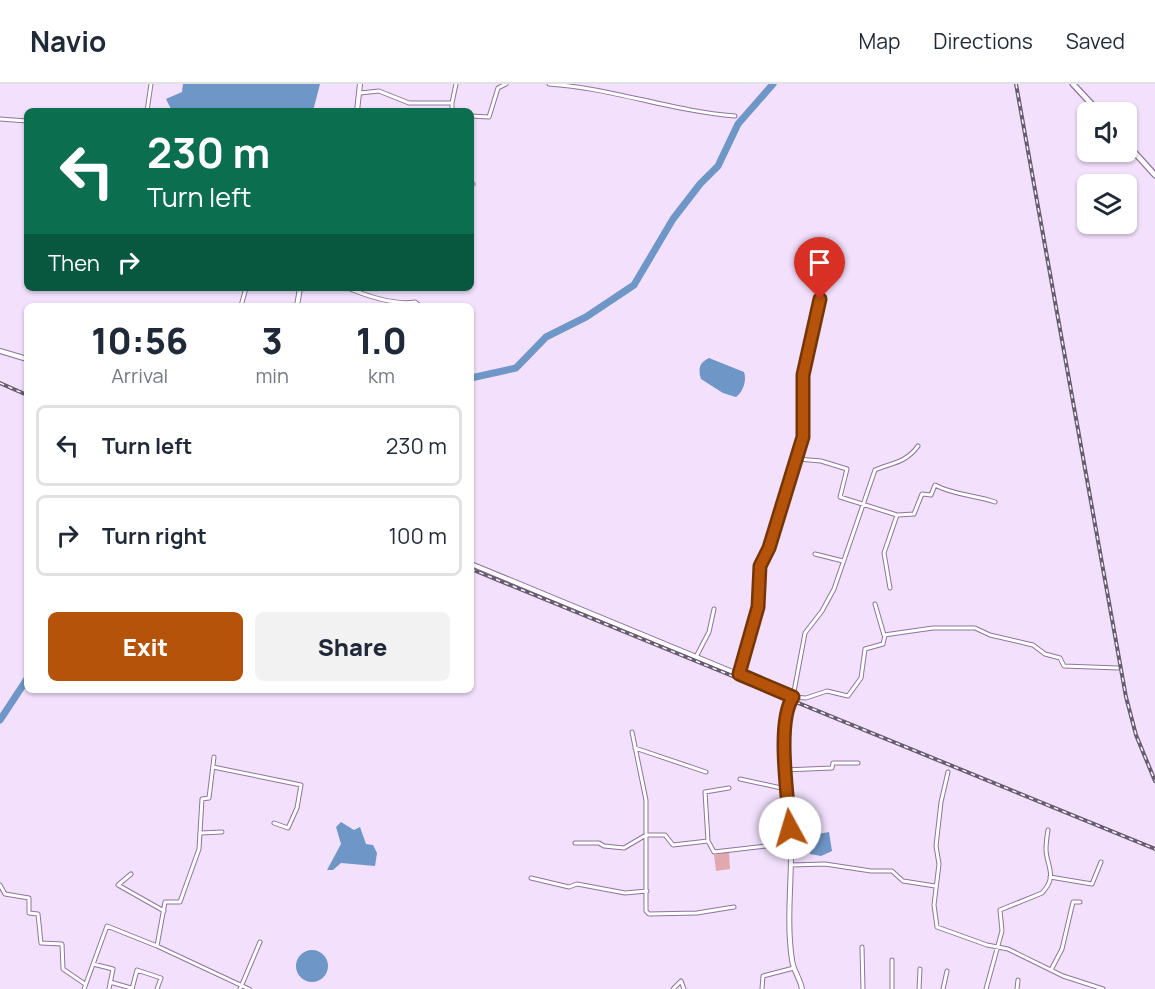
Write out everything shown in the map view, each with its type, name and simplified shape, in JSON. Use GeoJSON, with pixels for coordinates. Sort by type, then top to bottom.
{"type":"FeatureCollection","features":[{"type":"Feature","properties":{"kind":"main road"},"geometry":{"type":"LineString","coordinates":[[1073,84],[1090,102]]}},
{"type":"Feature","properties":{"kind":"main road"},"geometry":{"type":"LineString","coordinates":[[1137,155],[1155,175]]}},
{"type":"Feature","properties":{"kind":"street"},"geometry":{"type":"LineString","coordinates":[[148,108],[152,84]]}},
{"type":"Feature","properties":{"kind":"street"},"geometry":{"type":"LineString","coordinates":[[358,108],[360,84]]}},
{"type":"Feature","properties":{"kind":"street"},"geometry":{"type":"LineString","coordinates":[[452,108],[456,84]]}},
{"type":"Feature","properties":{"kind":"street"},"geometry":{"type":"LineString","coordinates":[[474,116],[489,117],[498,88],[506,84]]}},
{"type":"Feature","properties":{"kind":"street"},"geometry":{"type":"LineString","coordinates":[[549,84],[626,96],[674,108],[735,116]]}},
{"type":"Feature","properties":{"kind":"street"},"geometry":{"type":"LineString","coordinates":[[360,93],[379,91],[410,102],[452,103]]}},
{"type":"Feature","properties":{"kind":"street"},"geometry":{"type":"LineString","coordinates":[[0,119],[24,121]]}},
{"type":"Feature","properties":{"kind":"street"},"geometry":{"type":"LineString","coordinates":[[739,674],[758,607],[760,566],[769,548],[803,437],[803,375],[817,315],[823,264]]}},
{"type":"Feature","properties":{"kind":"street"},"geometry":{"type":"LineString","coordinates":[[360,291],[383,297],[391,303]]}},
{"type":"Feature","properties":{"kind":"street"},"geometry":{"type":"LineString","coordinates":[[0,351],[24,358]]}},
{"type":"Feature","properties":{"kind":"street"},"geometry":{"type":"LineString","coordinates":[[802,989],[799,974],[794,968],[788,922],[791,843],[784,770],[787,708],[793,697],[806,633],[822,611],[843,561],[876,468],[896,464],[908,457],[918,446]]}},
{"type":"Feature","properties":{"kind":"street"},"geometry":{"type":"LineString","coordinates":[[798,459],[821,461],[847,469],[839,496],[897,515],[914,514],[922,494],[931,495],[935,485],[951,492],[972,494],[995,502]]}},
{"type":"Feature","properties":{"kind":"street"},"geometry":{"type":"LineString","coordinates":[[890,588],[884,553],[897,515]]}},
{"type":"Feature","properties":{"kind":"street"},"geometry":{"type":"LineString","coordinates":[[815,554],[843,561]]}},
{"type":"Feature","properties":{"kind":"street"},"geometry":{"type":"LineString","coordinates":[[474,565],[697,655],[793,697],[806,698],[827,691],[848,696],[861,678],[866,649],[883,644],[885,635],[882,632],[875,604]]}},
{"type":"Feature","properties":{"kind":"street"},"geometry":{"type":"LineString","coordinates":[[697,655],[709,632],[714,609]]}},
{"type":"Feature","properties":{"kind":"street"},"geometry":{"type":"LineString","coordinates":[[885,635],[933,628],[975,628],[990,635],[1033,645],[1045,654],[1060,658],[1064,666],[1118,668]]}},
{"type":"Feature","properties":{"kind":"street"},"geometry":{"type":"LineString","coordinates":[[632,732],[646,800],[646,911],[649,914],[697,913],[734,907]]}},
{"type":"Feature","properties":{"kind":"street"},"geometry":{"type":"LineString","coordinates":[[635,748],[706,772]]}},
{"type":"Feature","properties":{"kind":"street"},"geometry":{"type":"LineString","coordinates":[[157,946],[166,900],[180,902],[199,849],[202,799],[209,798],[214,757]]}},
{"type":"Feature","properties":{"kind":"street"},"geometry":{"type":"LineString","coordinates":[[784,770],[832,768],[833,763],[858,763]]}},
{"type":"Feature","properties":{"kind":"street"},"geometry":{"type":"LineString","coordinates":[[213,767],[301,785],[297,808],[288,828],[274,823]]}},
{"type":"Feature","properties":{"kind":"street"},"geometry":{"type":"LineString","coordinates":[[948,772],[938,816],[936,846],[939,864],[934,905],[937,927],[998,948],[1017,952],[1071,980],[1103,989]]}},
{"type":"Feature","properties":{"kind":"street"},"geometry":{"type":"LineString","coordinates":[[740,779],[786,789]]}},
{"type":"Feature","properties":{"kind":"street"},"geometry":{"type":"LineString","coordinates":[[729,788],[705,792],[708,841],[714,852],[791,843]]}},
{"type":"Feature","properties":{"kind":"street"},"geometry":{"type":"LineString","coordinates":[[986,989],[1002,931],[1000,910],[1042,893],[1050,877],[1052,866],[1046,849],[1048,830]]}},
{"type":"Feature","properties":{"kind":"street"},"geometry":{"type":"LineString","coordinates":[[201,833],[222,831]]}},
{"type":"Feature","properties":{"kind":"street"},"geometry":{"type":"LineString","coordinates":[[575,843],[599,843],[604,846],[624,848],[646,836],[665,835],[673,845],[708,841]]}},
{"type":"Feature","properties":{"kind":"street"},"geometry":{"type":"LineString","coordinates":[[1050,877],[1092,884],[1101,862]]}},
{"type":"Feature","properties":{"kind":"street"},"geometry":{"type":"LineString","coordinates":[[789,865],[825,864],[871,871],[892,871],[903,881],[936,886]]}},
{"type":"Feature","properties":{"kind":"street"},"geometry":{"type":"LineString","coordinates":[[131,874],[118,885],[164,911]]}},
{"type":"Feature","properties":{"kind":"street"},"geometry":{"type":"LineString","coordinates":[[531,878],[568,887],[577,884],[625,893],[646,891]]}},
{"type":"Feature","properties":{"kind":"street"},"geometry":{"type":"LineString","coordinates":[[0,885],[5,894],[27,897],[30,913],[38,914],[41,942],[62,944],[63,969],[84,987],[107,926],[157,946],[249,989]]}},
{"type":"Feature","properties":{"kind":"street"},"geometry":{"type":"LineString","coordinates":[[1051,970],[1062,949],[1072,902],[1080,902]]}},
{"type":"Feature","properties":{"kind":"street"},"geometry":{"type":"LineString","coordinates":[[241,987],[260,942]]}},
{"type":"Feature","properties":{"kind":"street"},"geometry":{"type":"LineString","coordinates":[[862,947],[863,989]]}},
{"type":"Feature","properties":{"kind":"street"},"geometry":{"type":"LineString","coordinates":[[892,960],[892,989]]}},
{"type":"Feature","properties":{"kind":"street"},"geometry":{"type":"LineString","coordinates":[[93,964],[113,969],[109,989]]}},
{"type":"Feature","properties":{"kind":"street"},"geometry":{"type":"LineString","coordinates":[[762,989],[763,976],[794,968]]}},
{"type":"Feature","properties":{"kind":"street"},"geometry":{"type":"LineString","coordinates":[[919,989],[920,969]]}},
{"type":"Feature","properties":{"kind":"street"},"geometry":{"type":"LineString","coordinates":[[110,982],[132,989],[137,970],[161,978],[157,989]]}},
{"type":"Feature","properties":{"kind":"street"},"geometry":{"type":"LineString","coordinates":[[943,989],[947,971]]}},
{"type":"Feature","properties":{"kind":"street"},"geometry":{"type":"LineString","coordinates":[[1017,989],[1018,980]]}},
{"type":"Feature","properties":{"kind":"street"},"geometry":{"type":"LineString","coordinates":[[673,989],[681,981],[684,989]]}},
{"type":"Feature","properties":{"kind":"shaded area"},"geometry":{"type":"Polygon","coordinates":[[[729,852],[730,869],[716,871],[714,855],[729,852]]]}},
{"type":"Feature","properties":{"kind":"water"},"geometry":{"type":"Polygon","coordinates":[[[183,84],[320,84],[314,108],[170,108],[166,99],[182,92],[183,84]]]}},
{"type":"Feature","properties":{"kind":"water"},"geometry":{"type":"Polygon","coordinates":[[[709,358],[744,372],[744,386],[736,397],[723,393],[701,379],[700,367],[709,358]]]}},
{"type":"Feature","properties":{"kind":"water"},"geometry":{"type":"Polygon","coordinates":[[[341,822],[354,830],[360,827],[366,844],[373,845],[377,853],[375,866],[341,863],[333,870],[327,870],[341,844],[336,827],[341,822]]]}},
{"type":"Feature","properties":{"kind":"water"},"geometry":{"type":"Polygon","coordinates":[[[829,832],[832,851],[821,856],[810,854],[807,836],[829,832]]]}},
{"type":"Feature","properties":{"kind":"water"},"geometry":{"type":"Polygon","coordinates":[[[312,950],[323,955],[328,966],[323,977],[312,982],[301,977],[296,966],[301,955],[312,950]]]}},
{"type":"Feature","properties":{"kind":"waterway"},"geometry":{"type":"LineString","coordinates":[[474,377],[516,368],[546,337],[586,317],[634,285],[673,219],[700,184],[718,166],[738,124],[773,84]]}},
{"type":"Feature","properties":{"kind":"waterway"},"geometry":{"type":"LineString","coordinates":[[0,720],[24,684]]}},
{"type":"Feature","properties":{"kind":"railway"},"geometry":{"type":"LineString","coordinates":[[1016,84],[1126,697],[1136,735],[1155,781]]}},
{"type":"Feature","properties":{"kind":"railway"},"geometry":{"type":"LineString","coordinates":[[0,383],[24,394]]}},
{"type":"Feature","properties":{"kind":"railway"},"geometry":{"type":"LineString","coordinates":[[474,570],[1155,849]]}},
{"type":"Feature","properties":{"kind":"route"},"geometry":{"type":"LineString","coordinates":[[790,828],[784,770],[786,715],[789,702],[793,697],[739,674],[748,649],[758,607],[760,566],[769,548],[791,484],[803,437],[805,398],[803,375],[820,299]]}}]}
